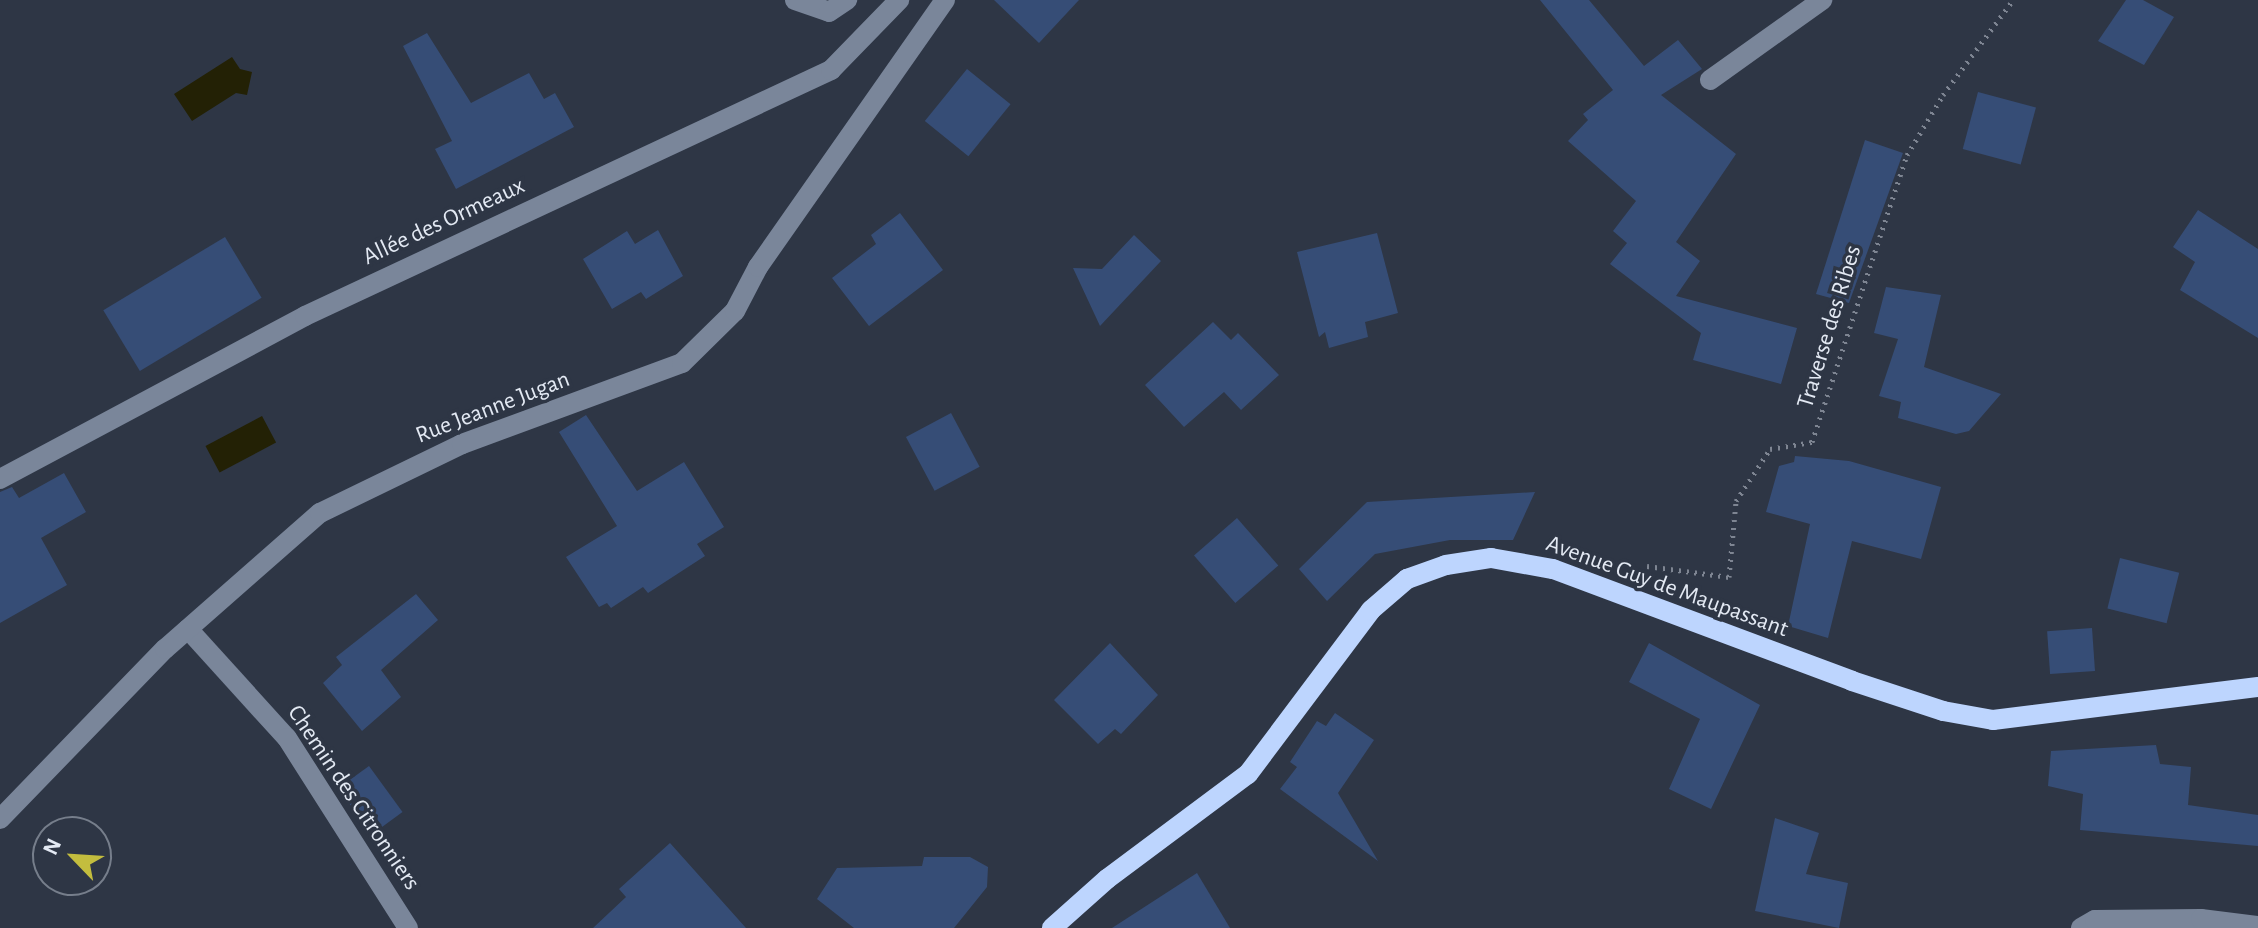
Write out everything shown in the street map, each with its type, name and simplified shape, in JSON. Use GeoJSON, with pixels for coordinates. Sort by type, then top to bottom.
{"type":"FeatureCollection","features":[{"type":"Feature","properties":{"kind":"main road","name":"Avenue Guy de Maupassant"},"geometry":{"type":"LineString","coordinates":[[1052,928],[1107,879],[1248,774],[1371,610],[1407,579],[1446,565],[1491,558],[1553,569],[1852,681],[1943,711],[1993,720],[2258,687]]}},
{"type":"Feature","properties":{"kind":"street"},"geometry":{"type":"LineString","coordinates":[[795,0],[829,12],[847,0]]}},
{"type":"Feature","properties":{"kind":"street","name":"Allée des Ormeaux"},"geometry":{"type":"LineString","coordinates":[[0,479],[305,316],[831,70],[899,0]]}},
{"type":"Feature","properties":{"kind":"street","name":"Rue Jeanne Jugan"},"geometry":{"type":"LineString","coordinates":[[0,819],[188,629],[320,513],[462,444],[682,363],[735,311],[758,267],[945,0]]}},
{"type":"Feature","properties":{"kind":"street"},"geometry":{"type":"LineString","coordinates":[[1710,80],[1822,0]]}},
{"type":"Feature","properties":{"kind":"street","name":"Chemin des Citronniers"},"geometry":{"type":"LineString","coordinates":[[188,629],[287,738],[408,928]]}},
{"type":"Feature","properties":{"kind":"street"},"geometry":{"type":"LineString","coordinates":[[2081,928],[2095,920],[2201,919],[2258,926]]}},
{"type":"Feature","properties":{"kind":"path","name":"Traverse des Ribes"},"geometry":{"type":"LineString","coordinates":[[1611,590],[1649,565],[1729,577],[1736,501],[1770,449],[1812,442],[1907,155],[1943,95],[2013,0]]}},
{"type":"Feature","properties":{"kind":"shaded area"},"geometry":{"type":"Polygon","coordinates":[[[232,57],[240,69],[252,72],[247,95],[236,93],[192,121],[174,94],[232,57]]]}},
{"type":"Feature","properties":{"kind":"shaded area"},"geometry":{"type":"Polygon","coordinates":[[[262,416],[276,442],[220,473],[205,446],[262,416]]]}},
{"type":"Feature","properties":{"kind":"building"},"geometry":{"type":"Polygon","coordinates":[[[994,0],[1079,0],[1039,43],[994,0]]]}},
{"type":"Feature","properties":{"kind":"building"},"geometry":{"type":"Polygon","coordinates":[[[1540,0],[1589,0],[1644,66],[1678,40],[1702,69],[1661,95],[1736,154],[1676,242],[1700,261],[1676,296],[1797,328],[1781,384],[1693,360],[1701,333],[1610,264],[1627,243],[1613,231],[1636,201],[1568,141],[1588,120],[1583,114],[1613,90],[1540,0]]]}},
{"type":"Feature","properties":{"kind":"building"},"geometry":{"type":"Polygon","coordinates":[[[2126,0],[2143,0],[2174,17],[2144,65],[2098,41],[2126,0]]]}},
{"type":"Feature","properties":{"kind":"building"},"geometry":{"type":"Polygon","coordinates":[[[427,33],[471,103],[529,73],[544,99],[555,93],[574,127],[456,189],[435,149],[452,141],[403,46],[427,33]]]}},
{"type":"Feature","properties":{"kind":"building"},"geometry":{"type":"Polygon","coordinates":[[[967,69],[1011,104],[968,156],[925,121],[967,69]]]}},
{"type":"Feature","properties":{"kind":"building"},"geometry":{"type":"Polygon","coordinates":[[[1978,92],[2036,108],[2021,165],[1963,149],[1978,92]]]}},
{"type":"Feature","properties":{"kind":"building"},"geometry":{"type":"Polygon","coordinates":[[[1865,140],[1903,153],[1849,303],[1816,294],[1865,140]]]}},
{"type":"Feature","properties":{"kind":"building"},"geometry":{"type":"Polygon","coordinates":[[[2198,210],[2258,249],[2258,338],[2180,290],[2195,262],[2173,247],[2198,210]]]}},
{"type":"Feature","properties":{"kind":"building"},"geometry":{"type":"Polygon","coordinates":[[[900,213],[943,270],[869,326],[832,278],[876,244],[871,235],[900,213]]]}},
{"type":"Feature","properties":{"kind":"building"},"geometry":{"type":"Polygon","coordinates":[[[658,230],[683,276],[646,299],[641,292],[612,309],[583,259],[627,231],[635,244],[658,230]]]}},
{"type":"Feature","properties":{"kind":"building"},"geometry":{"type":"Polygon","coordinates":[[[1377,233],[1398,313],[1365,322],[1368,337],[1329,348],[1325,332],[1319,337],[1297,252],[1377,233]]]}},
{"type":"Feature","properties":{"kind":"building"},"geometry":{"type":"Polygon","coordinates":[[[1134,235],[1161,261],[1100,326],[1073,268],[1102,269],[1134,235]]]}},
{"type":"Feature","properties":{"kind":"building"},"geometry":{"type":"Polygon","coordinates":[[[225,237],[262,298],[140,371],[103,310],[225,237]]]}},
{"type":"Feature","properties":{"kind":"building"},"geometry":{"type":"Polygon","coordinates":[[[1886,287],[1941,295],[1924,367],[2001,394],[1969,431],[1956,434],[1898,418],[1901,402],[1879,396],[1898,339],[1874,333],[1886,287]]]}},
{"type":"Feature","properties":{"kind":"building"},"geometry":{"type":"Polygon","coordinates":[[[1213,322],[1231,340],[1238,333],[1279,375],[1241,410],[1224,392],[1184,427],[1145,385],[1213,322]]]}},
{"type":"Feature","properties":{"kind":"building"},"geometry":{"type":"Polygon","coordinates":[[[951,413],[980,467],[935,491],[906,437],[951,413]]]}},
{"type":"Feature","properties":{"kind":"building"},"geometry":{"type":"Polygon","coordinates":[[[586,415],[637,491],[684,462],[724,527],[697,544],[705,556],[648,593],[643,587],[611,608],[607,603],[599,607],[566,557],[617,526],[559,432],[586,415]]]}},
{"type":"Feature","properties":{"kind":"building"},"geometry":{"type":"Polygon","coordinates":[[[1795,456],[1849,461],[1941,487],[1921,559],[1852,541],[1828,638],[1788,626],[1810,524],[1766,512],[1779,466],[1794,462],[1795,456]]]}},
{"type":"Feature","properties":{"kind":"building"},"geometry":{"type":"Polygon","coordinates":[[[64,473],[86,512],[41,538],[67,585],[0,623],[0,492],[12,487],[19,498],[64,473]]]}},
{"type":"Feature","properties":{"kind":"building"},"geometry":{"type":"Polygon","coordinates":[[[1535,492],[1513,540],[1450,540],[1375,554],[1327,601],[1299,569],[1367,502],[1535,492]]]}},
{"type":"Feature","properties":{"kind":"building"},"geometry":{"type":"Polygon","coordinates":[[[1237,518],[1278,566],[1235,603],[1194,555],[1237,518]]]}},
{"type":"Feature","properties":{"kind":"building"},"geometry":{"type":"Polygon","coordinates":[[[2120,558],[2179,573],[2167,623],[2107,608],[2120,558]]]}},
{"type":"Feature","properties":{"kind":"building"},"geometry":{"type":"Polygon","coordinates":[[[416,594],[438,620],[381,670],[401,697],[362,731],[323,683],[342,665],[336,657],[416,594]]]}},
{"type":"Feature","properties":{"kind":"building"},"geometry":{"type":"Polygon","coordinates":[[[2092,628],[2095,671],[2050,674],[2047,631],[2092,628]]]}},
{"type":"Feature","properties":{"kind":"building"},"geometry":{"type":"Polygon","coordinates":[[[1110,643],[1158,695],[1121,734],[1115,729],[1098,744],[1054,700],[1110,643]]]}},
{"type":"Feature","properties":{"kind":"building"},"geometry":{"type":"Polygon","coordinates":[[[1649,643],[1760,705],[1711,809],[1669,789],[1700,719],[1629,682],[1649,643]]]}},
{"type":"Feature","properties":{"kind":"building"},"geometry":{"type":"Polygon","coordinates":[[[1335,713],[1374,740],[1338,793],[1378,861],[1280,789],[1297,767],[1290,762],[1317,721],[1326,726],[1335,713]]]}},
{"type":"Feature","properties":{"kind":"building"},"geometry":{"type":"Polygon","coordinates":[[[2156,745],[2160,764],[2191,767],[2188,805],[2258,815],[2258,846],[2080,830],[2083,794],[2048,786],[2051,751],[2156,745]]]}},
{"type":"Feature","properties":{"kind":"building"},"geometry":{"type":"Polygon","coordinates":[[[369,766],[403,812],[372,834],[338,788],[369,766]]]}},
{"type":"Feature","properties":{"kind":"building"},"geometry":{"type":"Polygon","coordinates":[[[1775,818],[1819,833],[1806,874],[1848,883],[1839,928],[1755,911],[1775,818]]]}},
{"type":"Feature","properties":{"kind":"building"},"geometry":{"type":"Polygon","coordinates":[[[670,843],[746,928],[593,928],[626,897],[619,889],[670,843]]]}},
{"type":"Feature","properties":{"kind":"building"},"geometry":{"type":"Polygon","coordinates":[[[924,857],[970,857],[988,867],[987,887],[954,928],[854,928],[817,899],[837,868],[922,866],[924,857]]]}},
{"type":"Feature","properties":{"kind":"building"},"geometry":{"type":"Polygon","coordinates":[[[1197,873],[1230,928],[1112,928],[1197,873]]]}}]}
